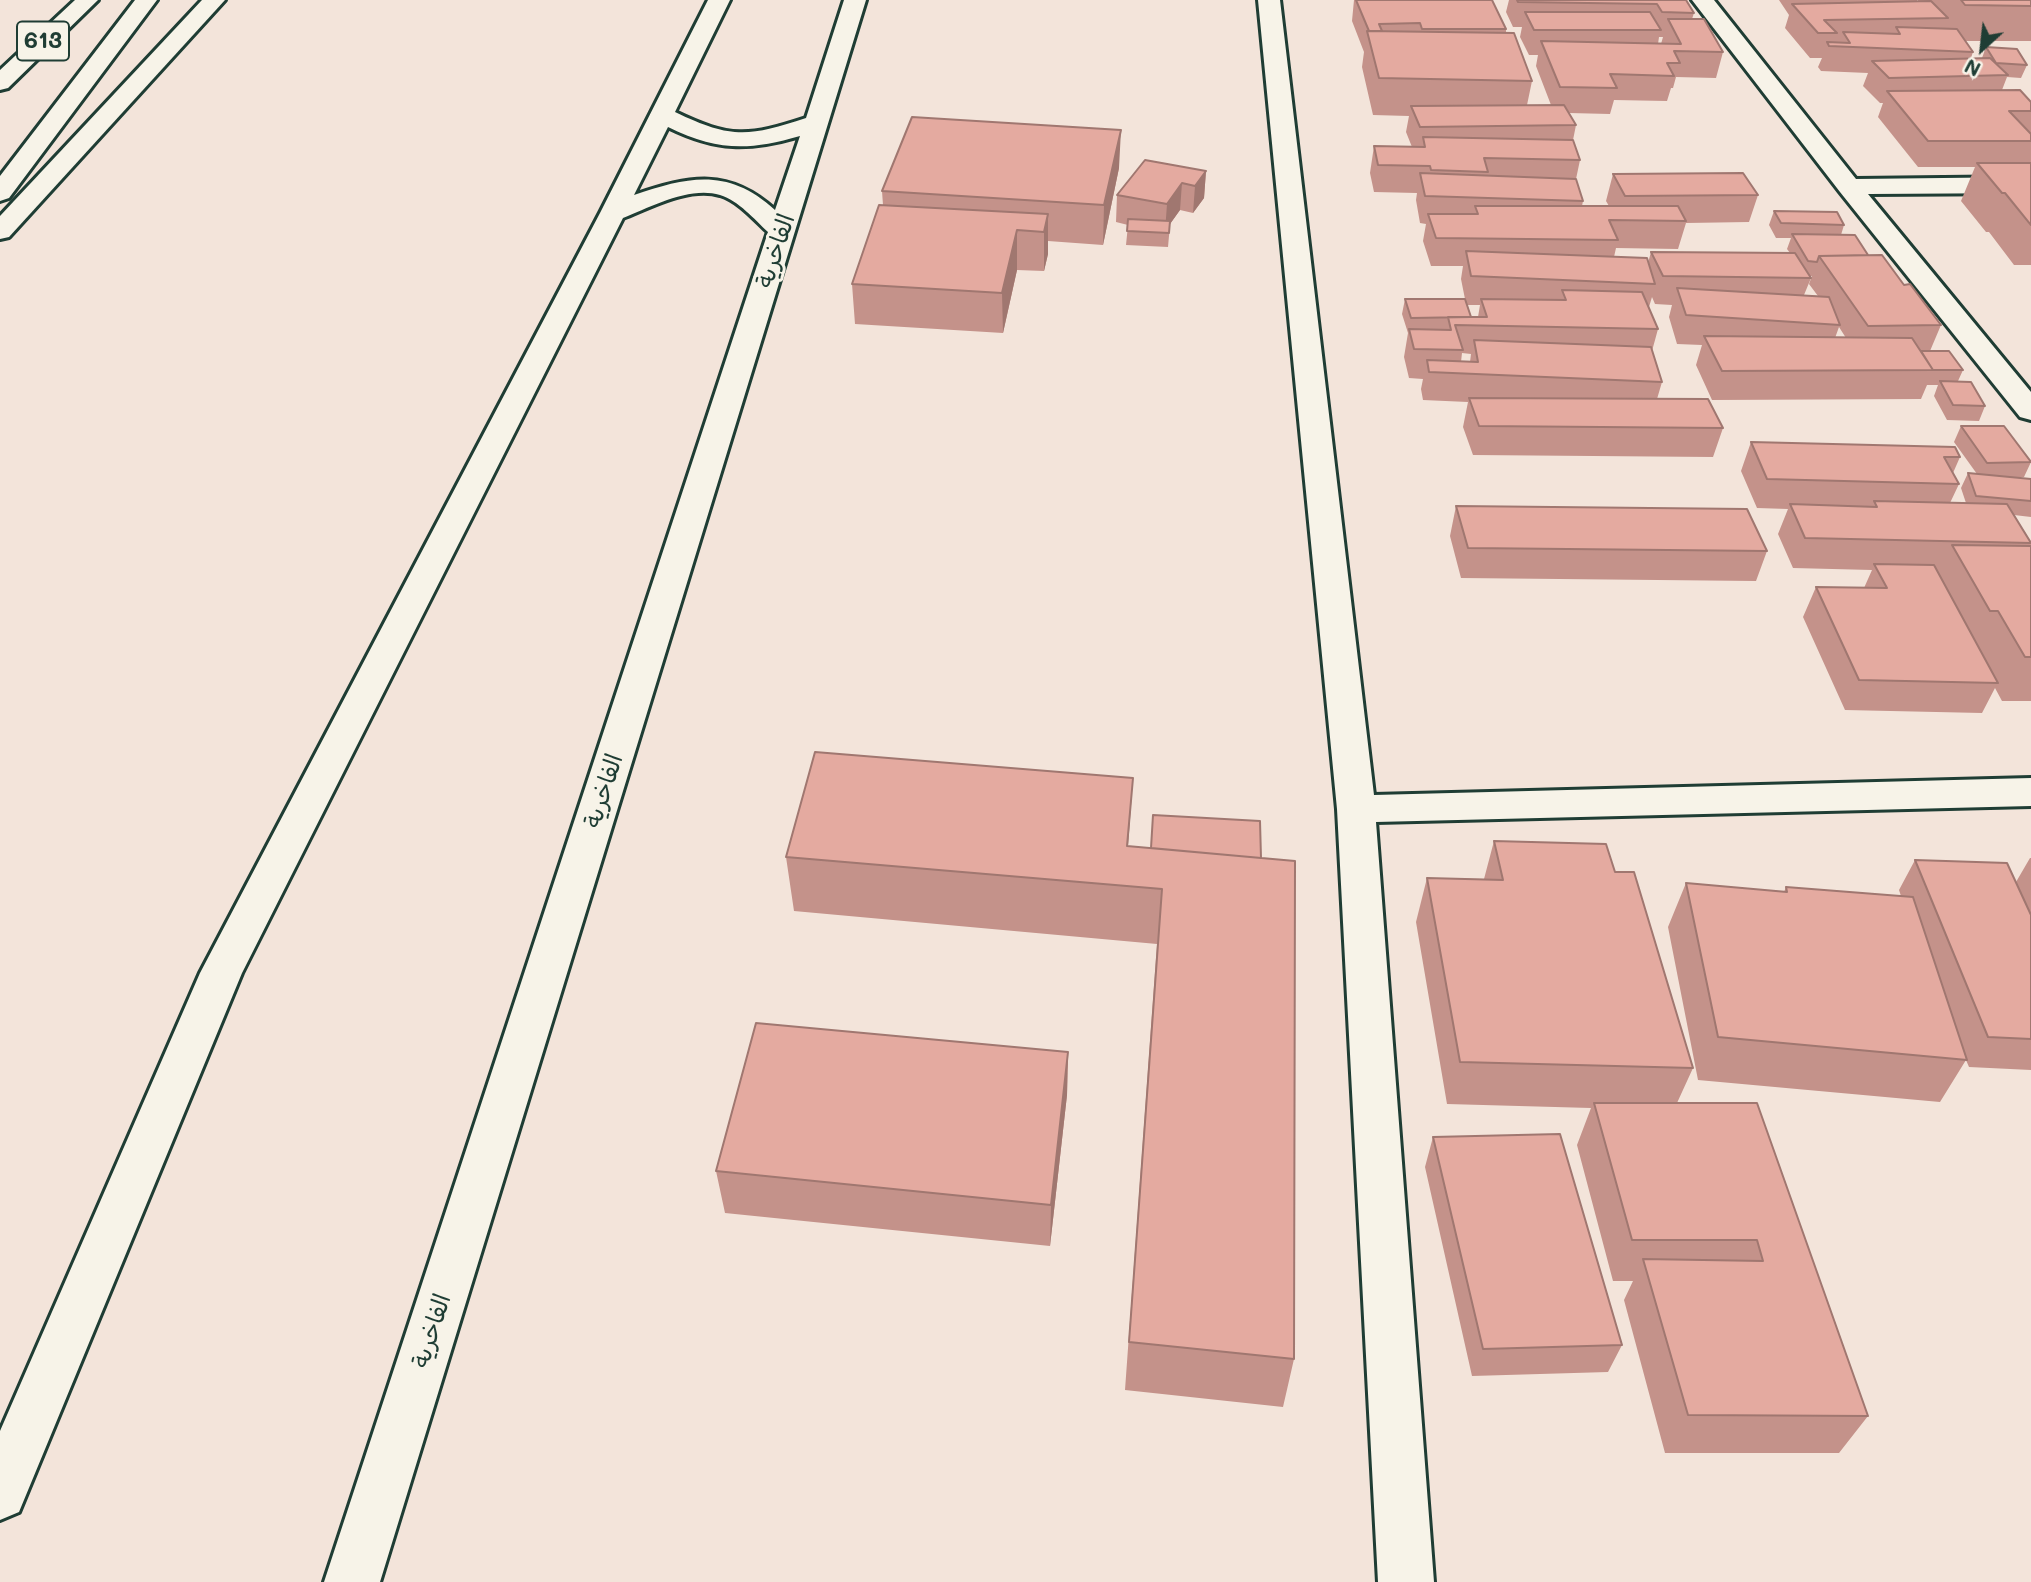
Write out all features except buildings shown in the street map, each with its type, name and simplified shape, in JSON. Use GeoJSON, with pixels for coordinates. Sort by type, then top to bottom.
{"type":"FeatureCollection","features":[{"type":"Feature","properties":{"kind":"main road","name":"613"},"geometry":{"type":"LineString","coordinates":[[0,83],[87,0]]}},
{"type":"Feature","properties":{"kind":"main road"},"geometry":{"type":"LineString","coordinates":[[0,193],[146,0]]}},
{"type":"Feature","properties":{"kind":"main road"},"geometry":{"type":"LineString","coordinates":[[0,231],[214,0]]}},
{"type":"Feature","properties":{"kind":"main road"},"geometry":{"type":"LineString","coordinates":[[0,1493],[221,974],[613,213],[719,0]]}},
{"type":"Feature","properties":{"kind":"main road","name":"الفاخرية"},"geometry":{"type":"LineString","coordinates":[[352,1582],[855,0]]}},
{"type":"Feature","properties":{"kind":"main road"},"geometry":{"type":"LineString","coordinates":[[1269,0],[1356,809],[1406,1582]]}},
{"type":"Feature","properties":{"kind":"main road"},"geometry":{"type":"LineString","coordinates":[[1703,0],[1849,187],[2031,411]]}},
{"type":"Feature","properties":{"kind":"main road"},"geometry":{"type":"LineString","coordinates":[[662,115],[703,134],[737,142],[774,137],[817,122]]}},
{"type":"Feature","properties":{"kind":"main road"},"geometry":{"type":"LineString","coordinates":[[1849,187],[2031,185]]}},
{"type":"Feature","properties":{"kind":"main road"},"geometry":{"type":"LineString","coordinates":[[613,213],[667,193],[719,187],[738,193],[782,230]]}},
{"type":"Feature","properties":{"kind":"main road"},"geometry":{"type":"LineString","coordinates":[[1356,809],[2031,792]]}}]}
